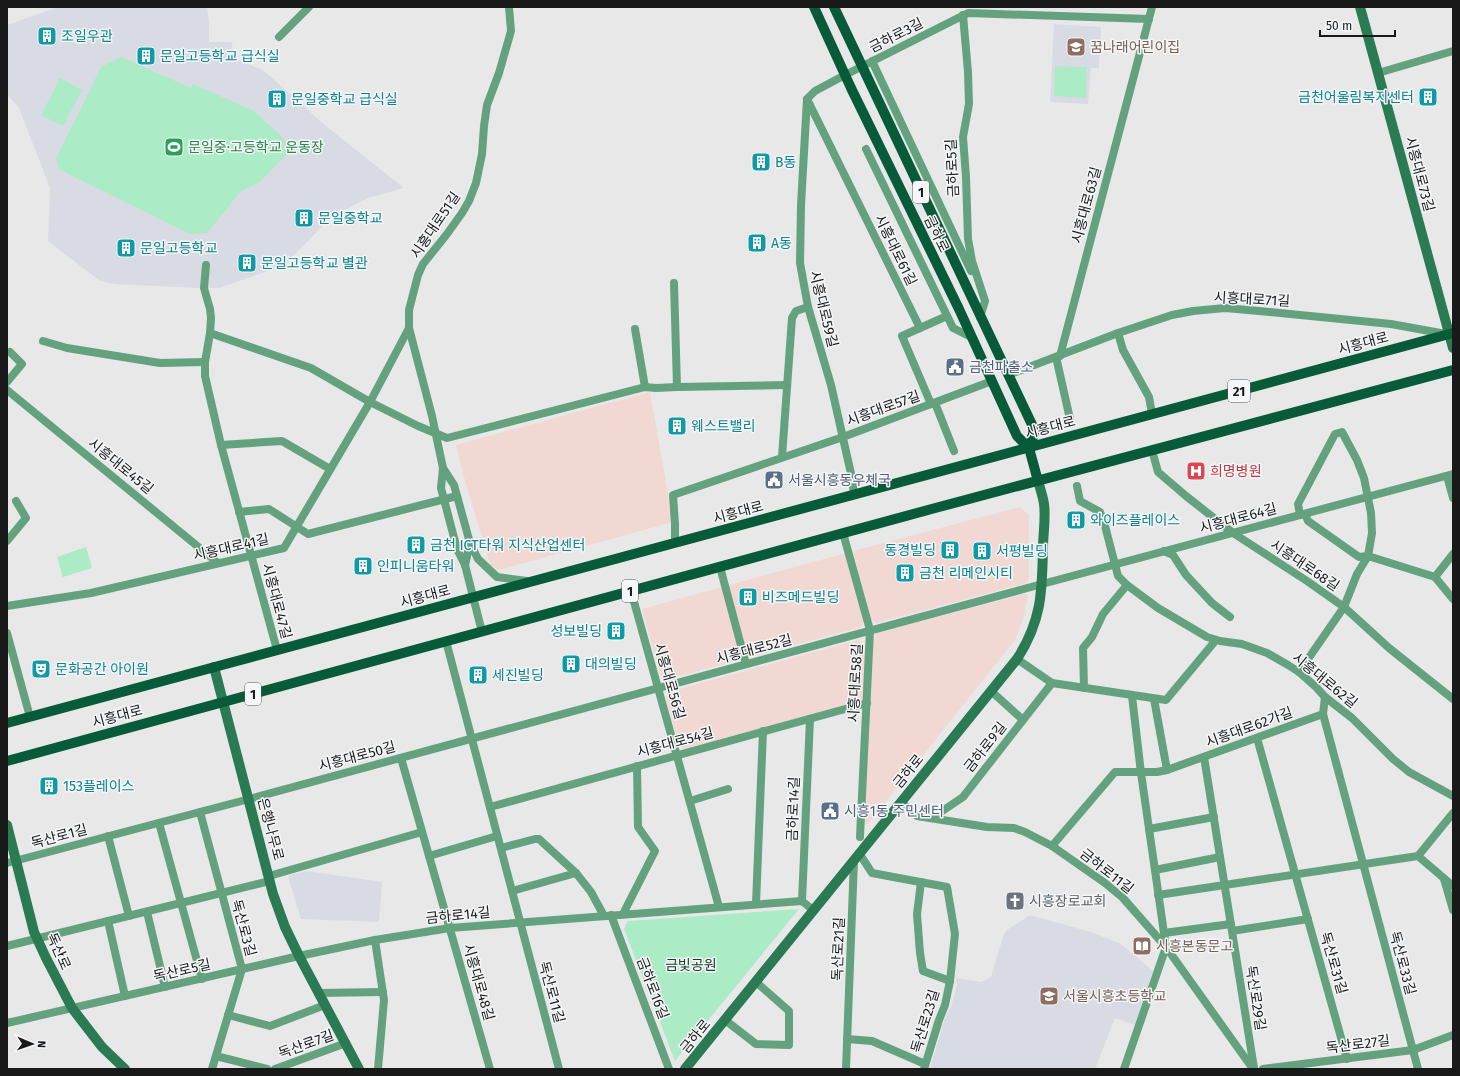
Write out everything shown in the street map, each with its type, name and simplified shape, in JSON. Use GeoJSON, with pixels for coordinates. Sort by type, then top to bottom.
{"type":"FeatureCollection","features":[{"type":"Feature","properties":{"kind":"main road","name":"금하로"},"geometry":{"type":"LineString","coordinates":[[686,1069],[1017,659],[1030,637],[1039,607],[1043,584],[1044,505],[1029,448],[1017,436],[814,7]]}},
{"type":"Feature","properties":{"kind":"main road","name":"금하로"},"geometry":{"type":"LineString","coordinates":[[834,7],[1035,431],[1029,448]]}},
{"type":"Feature","properties":{"kind":"main road","name":"시흥대로73길"},"geometry":{"type":"LineString","coordinates":[[1360,7],[1451,334],[1453,348]]}},
{"type":"Feature","properties":{"kind":"main road","name":"시흥대로"},"geometry":{"type":"LineString","coordinates":[[7,723],[1451,334]]}},
{"type":"Feature","properties":{"kind":"main road","name":"시흥대로"},"geometry":{"type":"LineString","coordinates":[[7,761],[843,533],[1453,370]]}},
{"type":"Feature","properties":{"kind":"main road","name":"은행나무로"},"geometry":{"type":"LineString","coordinates":[[214,667],[270,879],[285,927],[324,1005],[359,1069]]}},
{"type":"Feature","properties":{"kind":"main road","name":"독산로"},"geometry":{"type":"LineString","coordinates":[[7,825],[12,862],[46,958],[72,1008],[102,1047],[124,1069]]}},
{"type":"Feature","properties":{"kind":"street"},"geometry":{"type":"LineString","coordinates":[[279,37],[309,7]]}},
{"type":"Feature","properties":{"kind":"street","name":"시흥대로51길"},"geometry":{"type":"LineString","coordinates":[[482,632],[465,565],[457,549],[441,488],[443,468],[436,433],[409,328],[410,310],[418,275],[423,264],[462,213],[469,201],[476,183],[482,154],[487,105],[500,73],[511,31],[509,7]]}},
{"type":"Feature","properties":{"kind":"street","name":"시흥대로63길"},"geometry":{"type":"LineString","coordinates":[[1058,357],[1152,7]]}},
{"type":"Feature","properties":{"kind":"street","name":"금하로3길"},"geometry":{"type":"LineString","coordinates":[[845,74],[968,13],[1149,19]]}},
{"type":"Feature","properties":{"kind":"street","name":"금하로5길"},"geometry":{"type":"LineString","coordinates":[[963,15],[968,72],[968,104],[962,137],[966,177],[968,239],[980,290],[985,301],[980,317]]}},
{"type":"Feature","properties":{"kind":"street"},"geometry":{"type":"LineString","coordinates":[[1378,73],[1453,51]]}},
{"type":"Feature","properties":{"kind":"street"},"geometry":{"type":"LineString","coordinates":[[872,61],[980,290]]}},
{"type":"Feature","properties":{"kind":"street"},"geometry":{"type":"LineString","coordinates":[[807,99],[815,91],[845,74]]}},
{"type":"Feature","properties":{"kind":"street","name":"시흥대로59길"},"geometry":{"type":"LineString","coordinates":[[807,99],[801,205],[800,263],[808,307],[831,385],[852,478],[854,495]]}},
{"type":"Feature","properties":{"kind":"street","name":"시흥대로61길"},"geometry":{"type":"LineString","coordinates":[[807,99],[920,328]]}},
{"type":"Feature","properties":{"kind":"street"},"geometry":{"type":"LineString","coordinates":[[866,149],[953,328],[971,337]]}},
{"type":"Feature","properties":{"kind":"street","name":"시흥대로47길"},"geometry":{"type":"LineString","coordinates":[[206,265],[204,288],[210,309],[210,333],[205,362],[205,376],[221,445],[277,650]]}},
{"type":"Feature","properties":{"kind":"street"},"geometry":{"type":"LineString","coordinates":[[674,283],[677,387]]}},
{"type":"Feature","properties":{"kind":"street"},"geometry":{"type":"LineString","coordinates":[[782,457],[792,318],[796,311],[808,307]]}},
{"type":"Feature","properties":{"kind":"street","name":"시흥대로71길"},"geometry":{"type":"LineString","coordinates":[[1058,357],[1118,333],[1172,315],[1193,311],[1225,308],[1391,324],[1451,334]]}},
{"type":"Feature","properties":{"kind":"street"},"geometry":{"type":"LineString","coordinates":[[947,316],[902,336],[954,451]]}},
{"type":"Feature","properties":{"kind":"street","name":"시흥대로41길"},"geometry":{"type":"LineString","coordinates":[[7,606],[91,593],[284,548],[370,402],[409,328]]}},
{"type":"Feature","properties":{"kind":"street"},"geometry":{"type":"LineString","coordinates":[[635,330],[645,387]]}},
{"type":"Feature","properties":{"kind":"street"},"geometry":{"type":"LineString","coordinates":[[210,333],[311,368],[370,402],[447,438],[645,387],[787,385]]}},
{"type":"Feature","properties":{"kind":"street"},"geometry":{"type":"LineString","coordinates":[[1118,333],[1123,350],[1149,397],[1152,414]]}},
{"type":"Feature","properties":{"kind":"street"},"geometry":{"type":"LineString","coordinates":[[43,341],[67,348],[160,363],[205,362]]}},
{"type":"Feature","properties":{"kind":"street"},"geometry":{"type":"LineString","coordinates":[[7,382],[22,364],[10,352]]}},
{"type":"Feature","properties":{"kind":"street"},"geometry":{"type":"LineString","coordinates":[[1008,375],[1058,357],[1070,419]]}},
{"type":"Feature","properties":{"kind":"street","name":"시흥대로57길"},"geometry":{"type":"LineString","coordinates":[[675,543],[673,495],[843,437],[992,381]]}},
{"type":"Feature","properties":{"kind":"street","name":"시흥대로45길"},"geometry":{"type":"LineString","coordinates":[[7,390],[218,563]]}},
{"type":"Feature","properties":{"kind":"street"},"geometry":{"type":"LineString","coordinates":[[1299,672],[1344,607],[1357,574],[1368,556],[1372,533],[1371,513],[1364,478],[1357,460],[1342,432],[1335,434],[1298,504],[1308,521],[1359,557],[1368,556],[1435,577],[1453,599]]}},
{"type":"Feature","properties":{"kind":"street"},"geometry":{"type":"LineString","coordinates":[[221,445],[282,441],[330,469]]}},
{"type":"Feature","properties":{"kind":"street","name":"시흥대로68길"},"geometry":{"type":"LineString","coordinates":[[1152,450],[1158,472],[1186,496],[1232,533],[1307,581],[1344,607],[1389,648],[1453,699]]}},
{"type":"Feature","properties":{"kind":"street","name":"시흥대로51길"},"geometry":{"type":"LineString","coordinates":[[443,468],[454,485],[470,544],[465,565]]}},
{"type":"Feature","properties":{"kind":"street"},"geometry":{"type":"LineString","coordinates":[[1450,475],[1453,498]]}},
{"type":"Feature","properties":{"kind":"street","name":"시흥대로64길"},"geometry":{"type":"LineString","coordinates":[[1114,564],[1450,475]]}},
{"type":"Feature","properties":{"kind":"street","name":"시흥대로62길"},"geometry":{"type":"LineString","coordinates":[[1077,486],[1080,501],[1100,512],[1118,576],[1127,585],[1158,608],[1208,638],[1242,644],[1267,653],[1299,672],[1316,687],[1324,697],[1352,718],[1393,759],[1409,772],[1453,796]]}},
{"type":"Feature","properties":{"kind":"street"},"geometry":{"type":"LineString","coordinates":[[239,512],[269,509],[308,534],[457,496]]}},
{"type":"Feature","properties":{"kind":"street"},"geometry":{"type":"LineString","coordinates":[[7,541],[26,518],[16,501]]}},
{"type":"Feature","properties":{"kind":"street","name":"시흥대로58길"},"geometry":{"type":"LineString","coordinates":[[843,533],[870,630],[860,837]]}},
{"type":"Feature","properties":{"kind":"street"},"geometry":{"type":"LineString","coordinates":[[470,544],[478,559],[497,577],[532,582]]}},
{"type":"Feature","properties":{"kind":"street"},"geometry":{"type":"LineString","coordinates":[[1164,551],[1173,555],[1186,575],[1212,604],[1230,617]]}},
{"type":"Feature","properties":{"kind":"street"},"geometry":{"type":"LineString","coordinates":[[1435,577],[1453,554]]}},
{"type":"Feature","properties":{"kind":"street"},"geometry":{"type":"LineString","coordinates":[[1043,584],[1114,564]]}},
{"type":"Feature","properties":{"kind":"street"},"geometry":{"type":"LineString","coordinates":[[720,567],[746,664]]}},
{"type":"Feature","properties":{"kind":"street","name":"시흥대로52길"},"geometry":{"type":"LineString","coordinates":[[472,739],[1043,584]]}},
{"type":"Feature","properties":{"kind":"street"},"geometry":{"type":"LineString","coordinates":[[1084,688],[1083,648],[1092,637],[1103,614],[1127,585]]}},
{"type":"Feature","properties":{"kind":"street","name":"시흥대로56길"},"geometry":{"type":"LineString","coordinates":[[632,591],[720,907]]}},
{"type":"Feature","properties":{"kind":"street"},"geometry":{"type":"LineString","coordinates":[[7,633],[30,717]]}},
{"type":"Feature","properties":{"kind":"street"},"geometry":{"type":"LineString","coordinates":[[1017,659],[1052,683],[1166,700],[1216,640]]}},
{"type":"Feature","properties":{"kind":"street"},"geometry":{"type":"LineString","coordinates":[[446,641],[520,922]]}},
{"type":"Feature","properties":{"kind":"street","name":"금하로9길"},"geometry":{"type":"LineString","coordinates":[[932,818],[963,797],[1052,683]]}},
{"type":"Feature","properties":{"kind":"street"},"geometry":{"type":"LineString","coordinates":[[991,691],[1023,720]]}},
{"type":"Feature","properties":{"kind":"street"},"geometry":{"type":"LineString","coordinates":[[1124,1069],[1166,947],[1141,772],[1132,696]]}},
{"type":"Feature","properties":{"kind":"street"},"geometry":{"type":"LineString","coordinates":[[1323,714],[1324,697]]}},
{"type":"Feature","properties":{"kind":"street"},"geometry":{"type":"LineString","coordinates":[[1154,699],[1167,770]]}},
{"type":"Feature","properties":{"kind":"street","name":"시흥대로54길"},"geometry":{"type":"LineString","coordinates":[[490,807],[867,703]]}},
{"type":"Feature","properties":{"kind":"street","name":"시흥대로62가길"},"geometry":{"type":"LineString","coordinates":[[1052,846],[1115,772],[1167,770],[1323,714]]}},
{"type":"Feature","properties":{"kind":"street","name":"독산로33길"},"geometry":{"type":"LineString","coordinates":[[1323,714],[1418,1069]]}},
{"type":"Feature","properties":{"kind":"street","name":"금하로14길"},"geometry":{"type":"LineString","coordinates":[[299,956],[375,940],[450,928],[802,901],[810,719]]}},
{"type":"Feature","properties":{"kind":"street"},"geometry":{"type":"LineString","coordinates":[[756,904],[763,731]]}},
{"type":"Feature","properties":{"kind":"street","name":"독산로31길"},"geometry":{"type":"LineString","coordinates":[[1257,738],[1347,1059]]}},
{"type":"Feature","properties":{"kind":"street","name":"시흥대로50길"},"geometry":{"type":"LineString","coordinates":[[249,799],[472,739]]}},
{"type":"Feature","properties":{"kind":"street","name":"독산로29길"},"geometry":{"type":"LineString","coordinates":[[1204,757],[1254,1069]]}},
{"type":"Feature","properties":{"kind":"street","name":"시흥대로48길"},"geometry":{"type":"LineString","coordinates":[[401,758],[490,1069]]}},
{"type":"Feature","properties":{"kind":"street"},"geometry":{"type":"LineString","coordinates":[[623,914],[655,851],[638,826],[637,766]]}},
{"type":"Feature","properties":{"kind":"street"},"geometry":{"type":"LineString","coordinates":[[690,801],[728,789]]}},
{"type":"Feature","properties":{"kind":"street","name":"독산로1길"},"geometry":{"type":"LineString","coordinates":[[12,862],[249,799]]}},
{"type":"Feature","properties":{"kind":"street","name":"금하로11길"},"geometry":{"type":"LineString","coordinates":[[901,802],[917,816],[987,827],[1014,828],[1032,835],[1052,846],[1105,883],[1123,898],[1166,947],[1254,1069]]}},
{"type":"Feature","properties":{"kind":"street"},"geometry":{"type":"LineString","coordinates":[[200,812],[221,893]]}},
{"type":"Feature","properties":{"kind":"street"},"geometry":{"type":"LineString","coordinates":[[1158,895],[1418,856],[1453,813]]}},
{"type":"Feature","properties":{"kind":"street"},"geometry":{"type":"LineString","coordinates":[[1149,829],[1214,817]]}},
{"type":"Feature","properties":{"kind":"street"},"geometry":{"type":"LineString","coordinates":[[159,823],[202,979]]}},
{"type":"Feature","properties":{"kind":"street"},"geometry":{"type":"LineString","coordinates":[[270,879],[422,832]]}},
{"type":"Feature","properties":{"kind":"street","name":"독산로1길"},"geometry":{"type":"LineString","coordinates":[[108,836],[129,916]]}},
{"type":"Feature","properties":{"kind":"street"},"geometry":{"type":"LineString","coordinates":[[429,856],[497,836]]}},
{"type":"Feature","properties":{"kind":"street"},"geometry":{"type":"LineString","coordinates":[[500,848],[537,838],[576,873],[608,916]]}},
{"type":"Feature","properties":{"kind":"street"},"geometry":{"type":"LineString","coordinates":[[1418,856],[1453,886]]}},
{"type":"Feature","properties":{"kind":"street","name":"독산로23길"},"geometry":{"type":"LineString","coordinates":[[857,857],[872,873],[947,887],[955,934],[950,981],[945,1005],[925,1067]]}},
{"type":"Feature","properties":{"kind":"street","name":"독산로21길"},"geometry":{"type":"LineString","coordinates":[[846,1069],[857,857]]}},
{"type":"Feature","properties":{"kind":"street"},"geometry":{"type":"LineString","coordinates":[[1155,870],[1220,858]]}},
{"type":"Feature","properties":{"kind":"street"},"geometry":{"type":"LineString","coordinates":[[512,891],[576,873]]}},
{"type":"Feature","properties":{"kind":"street","name":"독산로3길"},"geometry":{"type":"LineString","coordinates":[[7,946],[147,912],[270,879]]}},
{"type":"Feature","properties":{"kind":"street"},"geometry":{"type":"LineString","coordinates":[[1444,879],[1453,910]]}},
{"type":"Feature","properties":{"kind":"street","name":"독산로23길"},"geometry":{"type":"LineString","coordinates":[[921,882],[917,914],[923,971],[950,981]]}},
{"type":"Feature","properties":{"kind":"street","name":"독산로3길"},"geometry":{"type":"LineString","coordinates":[[221,893],[242,969]]}},
{"type":"Feature","properties":{"kind":"street"},"geometry":{"type":"LineString","coordinates":[[802,901],[813,910]]}},
{"type":"Feature","properties":{"kind":"street"},"geometry":{"type":"LineString","coordinates":[[147,912],[165,987]]}},
{"type":"Feature","properties":{"kind":"street","name":"금하로16길"},"geometry":{"type":"LineString","coordinates":[[608,916],[669,1069]]}},
{"type":"Feature","properties":{"kind":"street"},"geometry":{"type":"LineString","coordinates":[[1164,933],[1206,927],[1232,927],[1308,919]]}},
{"type":"Feature","properties":{"kind":"street"},"geometry":{"type":"LineString","coordinates":[[108,921],[125,996]]}},
{"type":"Feature","properties":{"kind":"street","name":"독산로11길"},"geometry":{"type":"LineString","coordinates":[[520,922],[559,1069]]}},
{"type":"Feature","properties":{"kind":"street"},"geometry":{"type":"LineString","coordinates":[[375,940],[384,1000],[378,1069]]}},
{"type":"Feature","properties":{"kind":"street","name":"독산로5길"},"geometry":{"type":"LineString","coordinates":[[7,1023],[299,956]]}},
{"type":"Feature","properties":{"kind":"street"},"geometry":{"type":"LineString","coordinates":[[212,1069],[242,969]]}},
{"type":"Feature","properties":{"kind":"street","name":"금하로"},"geometry":{"type":"LineString","coordinates":[[725,1020],[756,1044],[789,1046],[789,1011],[756,982]]}},
{"type":"Feature","properties":{"kind":"street"},"geometry":{"type":"LineString","coordinates":[[318,993],[383,992]]}},
{"type":"Feature","properties":{"kind":"street","name":"독산로7길"},"geometry":{"type":"LineString","coordinates":[[228,1015],[270,1026],[324,1005]]}},
{"type":"Feature","properties":{"kind":"street","name":"독산로27길"},"geometry":{"type":"LineString","coordinates":[[1263,1069],[1413,1050],[1453,1035]]}},
{"type":"Feature","properties":{"kind":"street"},"geometry":{"type":"LineString","coordinates":[[848,1039],[872,1041],[925,1067]]}},
{"type":"Feature","properties":{"kind":"street","name":"독산로7길"},"geometry":{"type":"LineString","coordinates":[[275,1069],[346,1043]]}},
{"type":"Feature","properties":{"kind":"street","name":"독산로7길"},"geometry":{"type":"LineString","coordinates":[[216,1056],[267,1069]]}},
{"type":"Feature","properties":{"kind":"shaded area"},"geometry":{"type":"Polygon","coordinates":[[[58,7],[207,7],[209,42],[232,42],[233,58],[263,70],[327,127],[404,188],[368,198],[331,217],[285,265],[220,288],[115,284],[100,281],[48,241],[50,188],[19,108],[7,94],[7,25],[58,7]]]}},
{"type":"Feature","properties":{"kind":"shaded area","name":"꿈나래어린이집"},"geometry":{"type":"Polygon","coordinates":[[[1054,24],[1101,27],[1099,68],[1091,68],[1088,104],[1050,102],[1054,24]]]}},
{"type":"Feature","properties":{"kind":"shaded area"},"geometry":{"type":"Polygon","coordinates":[[[650,392],[673,522],[499,570],[490,565],[456,445],[650,392]]]}},
{"type":"Feature","properties":{"kind":"shaded area"},"geometry":{"type":"Polygon","coordinates":[[[1020,507],[1029,515],[1029,580],[1026,583],[876,623],[870,619],[853,551],[1020,507]]]}},
{"type":"Feature","properties":{"kind":"shaded area"},"geometry":{"type":"Polygon","coordinates":[[[846,553],[864,621],[861,627],[665,680],[661,677],[642,609],[846,553]]]}},
{"type":"Feature","properties":{"kind":"shaded area"},"geometry":{"type":"Polygon","coordinates":[[[1025,594],[1028,595],[1024,617],[1015,640],[868,824],[864,823],[863,697],[860,701],[684,749],[679,746],[666,697],[668,692],[858,640],[866,645],[869,639],[874,639],[877,633],[1025,594]]]}},
{"type":"Feature","properties":{"kind":"shaded area"},"geometry":{"type":"Polygon","coordinates":[[[307,871],[382,882],[379,922],[301,919],[289,880],[289,875],[307,871]]]}},
{"type":"Feature","properties":{"kind":"shaded area","name":"서울시흥초등학교"},"geometry":{"type":"Polygon","coordinates":[[[1030,915],[1091,932],[1121,944],[1153,971],[1135,1025],[1115,1018],[1095,1069],[930,1069],[944,1021],[951,1007],[957,985],[956,978],[981,982],[991,977],[1004,934],[1007,930],[1030,915]]]}},
{"type":"Feature","properties":{"kind":"green space","name":"문일중·고등학교 운동장"},"geometry":{"type":"Polygon","coordinates":[[[121,57],[191,88],[193,84],[254,111],[280,135],[286,143],[286,155],[260,182],[241,191],[207,233],[190,234],[60,170],[56,159],[101,67],[121,57]]]}},
{"type":"Feature","properties":{"kind":"green space"},"geometry":{"type":"Polygon","coordinates":[[[1055,66],[1087,67],[1086,98],[1054,96],[1055,66]]]}},
{"type":"Feature","properties":{"kind":"green space"},"geometry":{"type":"Polygon","coordinates":[[[60,78],[82,90],[63,126],[41,115],[60,78]]]}},
{"type":"Feature","properties":{"kind":"green space"},"geometry":{"type":"Polygon","coordinates":[[[86,547],[92,568],[63,577],[57,557],[86,547]]]}},
{"type":"Feature","properties":{"kind":"green space","name":"금빛공원"},"geometry":{"type":"Polygon","coordinates":[[[799,909],[675,1061],[624,929],[628,921],[799,909]]]}},
{"type":"Feature","properties":{"kind":"place","name":"조일우관"},"geometry":{"type":"Point","coordinates":[47,36]}},
{"type":"Feature","properties":{"kind":"place","name":"꿈나래어린이집"},"geometry":{"type":"Point","coordinates":[1076,47]}},
{"type":"Feature","properties":{"kind":"place","name":"문일고등학교 급식실"},"geometry":{"type":"Point","coordinates":[146,56]}},
{"type":"Feature","properties":{"kind":"place","name":"금천어울림복지센터"},"geometry":{"type":"Point","coordinates":[1428,97]}},
{"type":"Feature","properties":{"kind":"place","name":"문일중학교 급식실"},"geometry":{"type":"Point","coordinates":[277,99]}},
{"type":"Feature","properties":{"kind":"place","name":"문일중·고등학교 운동장"},"geometry":{"type":"Point","coordinates":[174,147]}},
{"type":"Feature","properties":{"kind":"place","name":"B동"},"geometry":{"type":"Point","coordinates":[761,162]}},
{"type":"Feature","properties":{"kind":"place","name":"문일중학교"},"geometry":{"type":"Point","coordinates":[304,218]}},
{"type":"Feature","properties":{"kind":"place","name":"A동"},"geometry":{"type":"Point","coordinates":[757,243]}},
{"type":"Feature","properties":{"kind":"place","name":"문일고등학교"},"geometry":{"type":"Point","coordinates":[126,248]}},
{"type":"Feature","properties":{"kind":"place","name":"문일고등학교 별관"},"geometry":{"type":"Point","coordinates":[247,263]}},
{"type":"Feature","properties":{"kind":"place","name":"금천파출소"},"geometry":{"type":"Point","coordinates":[955,367]}},
{"type":"Feature","properties":{"kind":"place","name":"웨스트밸리"},"geometry":{"type":"Point","coordinates":[677,426]}},
{"type":"Feature","properties":{"kind":"place","name":"희명병원"},"geometry":{"type":"Point","coordinates":[1196,471]}},
{"type":"Feature","properties":{"kind":"place","name":"서울시흥동우체국"},"geometry":{"type":"Point","coordinates":[774,480]}},
{"type":"Feature","properties":{"kind":"place","name":"와이즈플레이스"},"geometry":{"type":"Point","coordinates":[1076,520]}},
{"type":"Feature","properties":{"kind":"place","name":"금천 ICT타워 지식산업센터"},"geometry":{"type":"Point","coordinates":[416,545]}},
{"type":"Feature","properties":{"kind":"place","name":"동경빌딩"},"geometry":{"type":"Point","coordinates":[950,550]}},
{"type":"Feature","properties":{"kind":"place","name":"서평빌딩"},"geometry":{"type":"Point","coordinates":[982,551]}},
{"type":"Feature","properties":{"kind":"place","name":"인피니움타워"},"geometry":{"type":"Point","coordinates":[363,566]}},
{"type":"Feature","properties":{"kind":"place","name":"금천 리메인시티"},"geometry":{"type":"Point","coordinates":[905,573]}},
{"type":"Feature","properties":{"kind":"place","name":"비즈메드빌딩"},"geometry":{"type":"Point","coordinates":[748,597]}},
{"type":"Feature","properties":{"kind":"place","name":"성보빌딩"},"geometry":{"type":"Point","coordinates":[616,631]}},
{"type":"Feature","properties":{"kind":"place","name":"대의빌딩"},"geometry":{"type":"Point","coordinates":[571,664]}},
{"type":"Feature","properties":{"kind":"place","name":"문화공간 아이원"},"geometry":{"type":"Point","coordinates":[41,669]}},
{"type":"Feature","properties":{"kind":"place","name":"세진빌딩"},"geometry":{"type":"Point","coordinates":[478,675]}},
{"type":"Feature","properties":{"kind":"place","name":"153플레이스"},"geometry":{"type":"Point","coordinates":[49,786]}},
{"type":"Feature","properties":{"kind":"place","name":"시흥1동 주민센터"},"geometry":{"type":"Point","coordinates":[830,811]}},
{"type":"Feature","properties":{"kind":"place","name":"시흥장로교회"},"geometry":{"type":"Point","coordinates":[1015,901]}},
{"type":"Feature","properties":{"kind":"place","name":"시흥본동문고"},"geometry":{"type":"Point","coordinates":[1142,946]}},
{"type":"Feature","properties":{"kind":"place","name":"서울시흥초등학교"},"geometry":{"type":"Point","coordinates":[1049,996]}}]}
